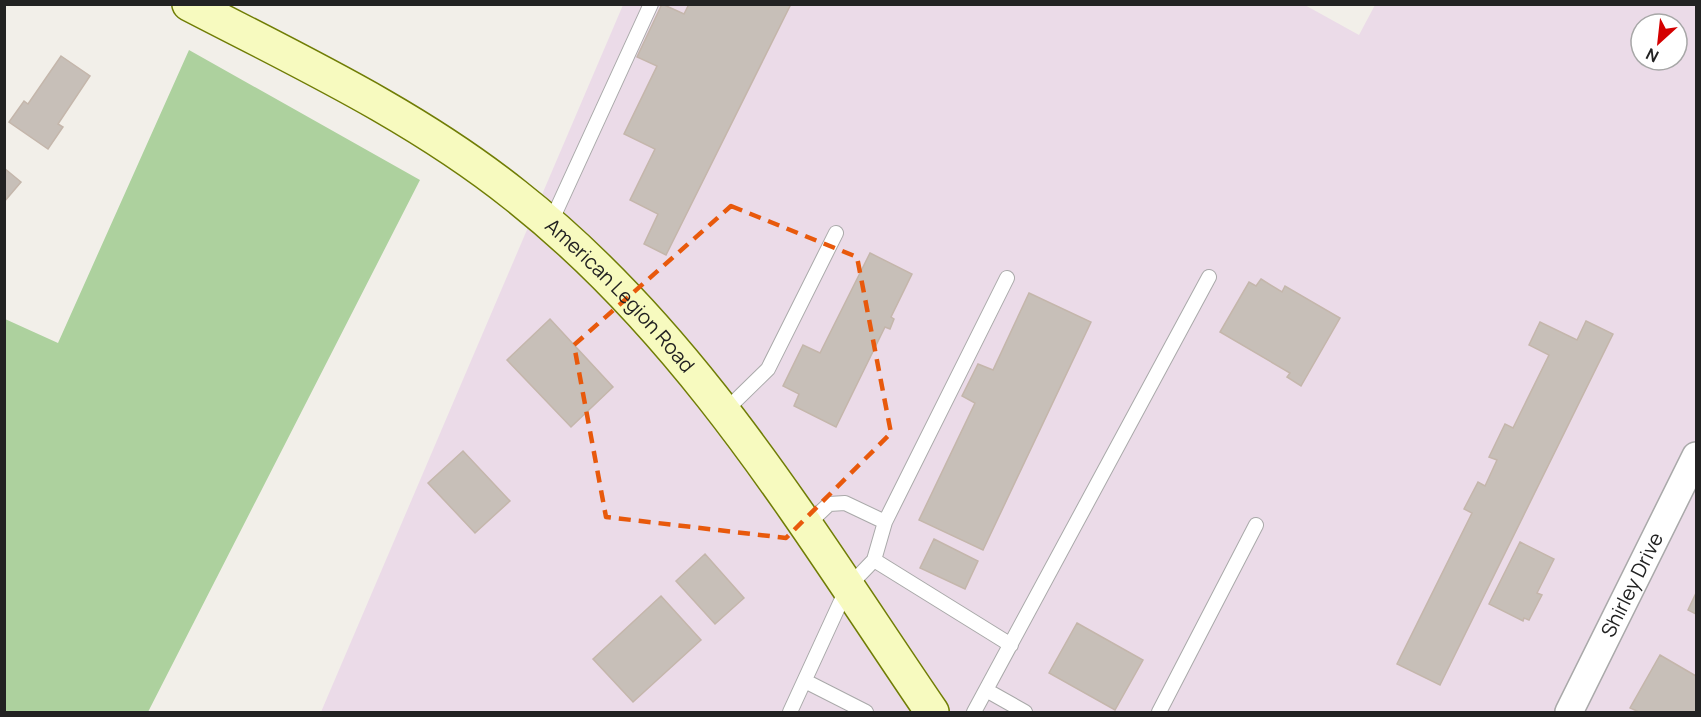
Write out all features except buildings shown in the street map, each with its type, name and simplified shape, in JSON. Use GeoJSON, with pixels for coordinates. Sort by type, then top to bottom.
{"type":"FeatureCollection","features":[{"type":"Feature","properties":{"kind":"street","name":"American Legion Road"},"geometry":{"type":"LineString","coordinates":[[189,4],[399,115],[514,194],[550,224],[651,322],[724,412],[806,526],[932,712]]}},
{"type":"Feature","properties":{"kind":"street","name":"Shirley Drive"},"geometry":{"type":"LineString","coordinates":[[1569,712],[1696,456]]}},
{"type":"Feature","properties":{"kind":"lane"},"geometry":{"type":"LineString","coordinates":[[550,224],[651,4]]}},
{"type":"Feature","properties":{"kind":"lane"},"geometry":{"type":"LineString","coordinates":[[724,412],[768,369],[836,233]]}},
{"type":"Feature","properties":{"kind":"lane"},"geometry":{"type":"LineString","coordinates":[[974,712],[1209,277]]}},
{"type":"Feature","properties":{"kind":"lane"},"geometry":{"type":"LineString","coordinates":[[790,712],[847,588],[874,560],[885,522],[1007,278]]}},
{"type":"Feature","properties":{"kind":"lane"},"geometry":{"type":"LineString","coordinates":[[806,526],[829,504],[845,503],[885,522]]}},
{"type":"Feature","properties":{"kind":"lane"},"geometry":{"type":"LineString","coordinates":[[1160,712],[1256,525]]}},
{"type":"Feature","properties":{"kind":"lane"},"geometry":{"type":"LineString","coordinates":[[874,560],[1011,645]]}},
{"type":"Feature","properties":{"kind":"lane"},"geometry":{"type":"LineString","coordinates":[[805,681],[866,712]]}},
{"type":"Feature","properties":{"kind":"lane"},"geometry":{"type":"LineString","coordinates":[[986,690],[1024,712]]}},
{"type":"Feature","properties":{"kind":"highlighted area"},"geometry":{"type":"Polygon","coordinates":[[[731,206],[857,257],[891,433],[786,538],[606,517],[574,345],[731,206]]]}},
{"type":"Feature","properties":{"kind":"shaded area"},"geometry":{"type":"Polygon","coordinates":[[[1303,4],[1359,35],[1375,5],[1696,5],[1696,712],[321,712],[623,5],[1303,4]]]}},
{"type":"Feature","properties":{"kind":"green space"},"geometry":{"type":"Polygon","coordinates":[[[189,50],[420,180],[148,712],[5,712],[5,319],[58,343],[189,50]]]}}]}
